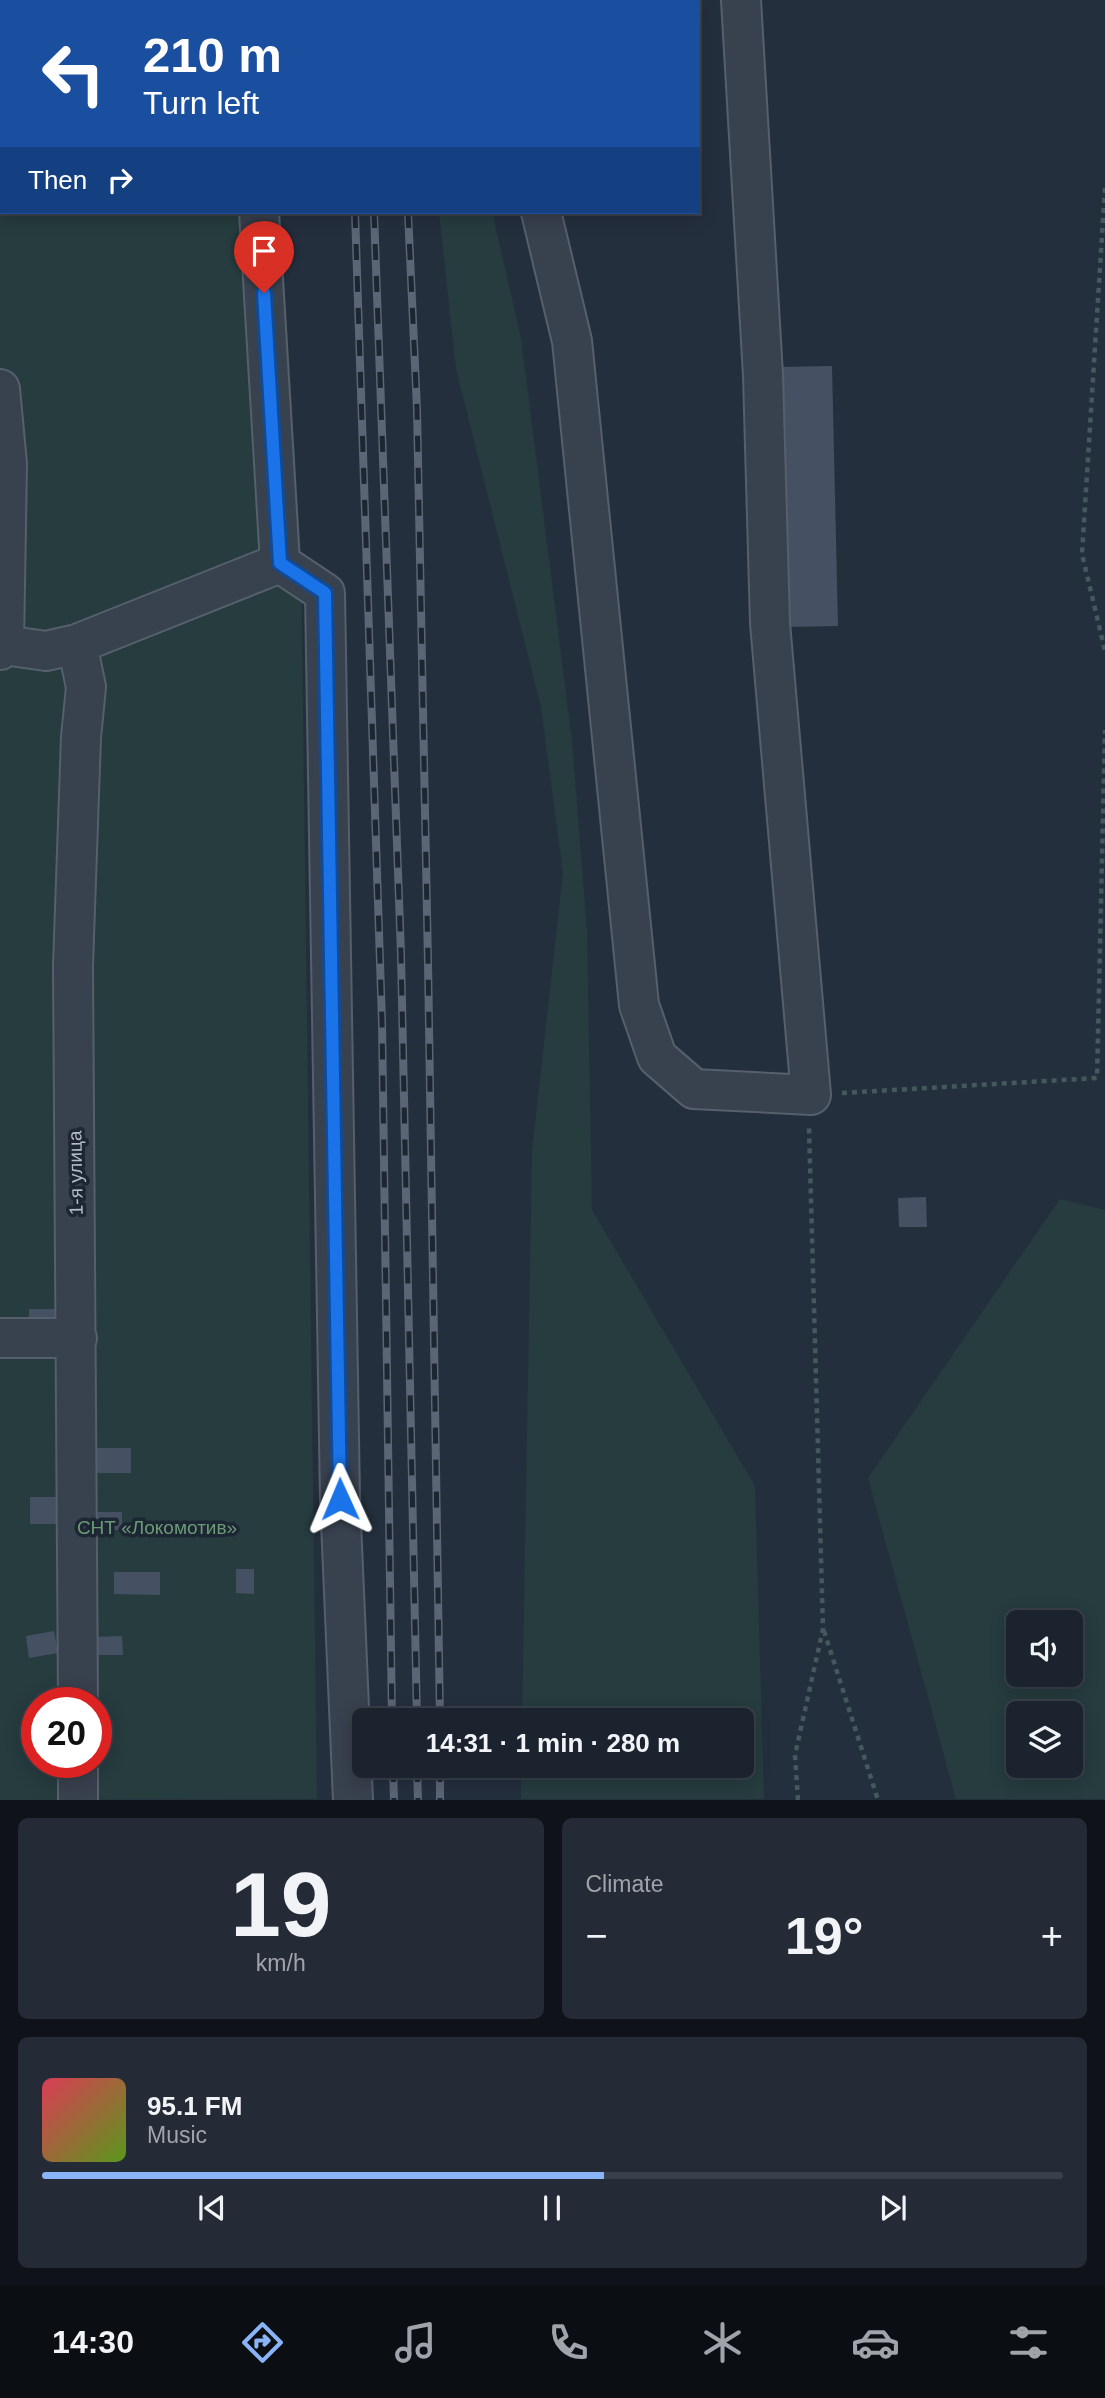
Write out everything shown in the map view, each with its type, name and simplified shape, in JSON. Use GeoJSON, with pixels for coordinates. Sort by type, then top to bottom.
{"type":"FeatureCollection","features":[{"type":"Feature","properties":{"kind":"street"},"geometry":{"type":"LineString","coordinates":[[541,214],[572,341],[639,1005],[657,1058],[694,1089],[811,1095],[770,623],[763,375],[741,0]]}},
{"type":"Feature","properties":{"kind":"street"},"geometry":{"type":"LineString","coordinates":[[259,214],[280,563]]}},
{"type":"Feature","properties":{"kind":"street"},"geometry":{"type":"LineString","coordinates":[[0,389],[7,464],[2,648],[46,651],[77,644],[280,563]]}},
{"type":"Feature","properties":{"kind":"street"},"geometry":{"type":"LineString","coordinates":[[280,563],[325,593],[340,1499],[353,1800]]}},
{"type":"Feature","properties":{"kind":"street","name":"1-я улица"},"geometry":{"type":"LineString","coordinates":[[77,644],[86,687],[81,737],[73,966],[78,1687]]}},
{"type":"Feature","properties":{"kind":"street"},"geometry":{"type":"LineString","coordinates":[[0,1338],[77,1338]]}},
{"type":"Feature","properties":{"kind":"street"},"geometry":{"type":"LineString","coordinates":[[78,1778],[78,1800]]}},
{"type":"Feature","properties":{"kind":"path"},"geometry":{"type":"LineString","coordinates":[[1105,188],[1082,554],[1105,651]]}},
{"type":"Feature","properties":{"kind":"path"},"geometry":{"type":"LineString","coordinates":[[798,1800],[795,1755],[823,1629],[809,1130],[811,1095],[1097,1078],[1105,730]]}},
{"type":"Feature","properties":{"kind":"path"},"geometry":{"type":"LineString","coordinates":[[823,1629],[878,1800]]}},
{"type":"Feature","properties":{"kind":"green space","name":"СНТ «Локомотив»"},"geometry":{"type":"Polygon","coordinates":[[[0,214],[280,214],[301,556],[317,1799],[0,1800],[0,214]]]}},
{"type":"Feature","properties":{"kind":"green space"},"geometry":{"type":"Polygon","coordinates":[[[439,214],[492,214],[521,338],[572,741],[587,931],[592,1210],[755,1486],[764,1799],[521,1799],[521,1778],[754,1778],[754,1708],[522,1708],[532,1151],[563,873],[541,707],[456,369],[439,214]]]}},
{"type":"Feature","properties":{"kind":"green space"},"geometry":{"type":"Polygon","coordinates":[[[1060,1199],[1105,1210],[1105,1799],[956,1799],[868,1478],[1060,1199]]]}},
{"type":"Feature","properties":{"kind":"building"},"geometry":{"type":"Polygon","coordinates":[[[832,366],[838,626],[783,627],[777,367],[832,366]]]}},
{"type":"Feature","properties":{"kind":"building"},"geometry":{"type":"Polygon","coordinates":[[[926,1197],[927,1227],[899,1227],[898,1198],[926,1197]]]}},
{"type":"Feature","properties":{"kind":"building"},"geometry":{"type":"Polygon","coordinates":[[[29,1309],[66,1309],[66,1325],[29,1325],[29,1309]]]}},
{"type":"Feature","properties":{"kind":"building"},"geometry":{"type":"Polygon","coordinates":[[[95,1448],[131,1448],[131,1473],[95,1473],[95,1448]]]}},
{"type":"Feature","properties":{"kind":"building"},"geometry":{"type":"Polygon","coordinates":[[[30,1497],[59,1497],[59,1524],[30,1524],[30,1497]]]}},
{"type":"Feature","properties":{"kind":"building"},"geometry":{"type":"Polygon","coordinates":[[[93,1512],[122,1512],[122,1530],[93,1530],[93,1512]]]}},
{"type":"Feature","properties":{"kind":"building"},"geometry":{"type":"Polygon","coordinates":[[[236,1569],[254,1569],[254,1594],[236,1593],[236,1569]]]}},
{"type":"Feature","properties":{"kind":"building"},"geometry":{"type":"Polygon","coordinates":[[[114,1572],[160,1572],[160,1595],[114,1594],[114,1572]]]}},
{"type":"Feature","properties":{"kind":"building"},"geometry":{"type":"Polygon","coordinates":[[[54,1631],[58,1653],[29,1658],[26,1636],[54,1631]]]}},
{"type":"Feature","properties":{"kind":"building"},"geometry":{"type":"Polygon","coordinates":[[[122,1636],[123,1655],[94,1655],[93,1637],[122,1636]]]}},
{"type":"Feature","properties":{"kind":"railway"},"geometry":{"type":"LineString","coordinates":[[355,214],[382,1022],[392,1708]]}},
{"type":"Feature","properties":{"kind":"railway"},"geometry":{"type":"LineString","coordinates":[[374,214],[401,954],[417,1708]]}},
{"type":"Feature","properties":{"kind":"railway"},"geometry":{"type":"LineString","coordinates":[[408,214],[417,409],[440,1708]]}},
{"type":"Feature","properties":{"kind":"railway"},"geometry":{"type":"LineString","coordinates":[[393,1778],[394,1800]]}},
{"type":"Feature","properties":{"kind":"railway"},"geometry":{"type":"LineString","coordinates":[[417,1778],[418,1800]]}},
{"type":"Feature","properties":{"kind":"railway"},"geometry":{"type":"LineString","coordinates":[[440,1778],[440,1800]]}},
{"type":"Feature","properties":{"kind":"route"},"geometry":{"type":"LineString","coordinates":[[264,293],[280,563],[325,593],[340,1499]]}}]}
